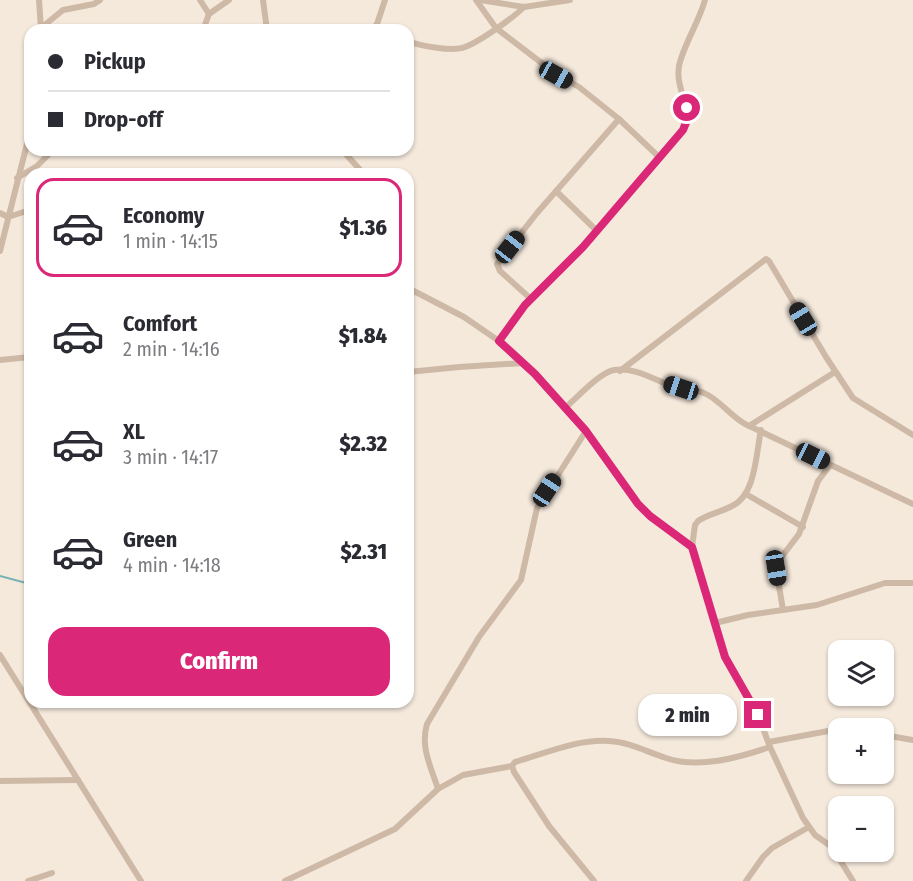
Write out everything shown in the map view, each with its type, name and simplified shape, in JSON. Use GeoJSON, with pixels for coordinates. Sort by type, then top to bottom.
{"type":"FeatureCollection","features":[{"type":"Feature","properties":{"kind":"street"},"geometry":{"type":"LineString","coordinates":[[39,0],[41,24]]}},
{"type":"Feature","properties":{"kind":"street"},"geometry":{"type":"LineString","coordinates":[[47,24],[63,10],[94,4],[100,0]]}},
{"type":"Feature","properties":{"kind":"street"},"geometry":{"type":"LineString","coordinates":[[200,0],[209,14]]}},
{"type":"Feature","properties":{"kind":"street"},"geometry":{"type":"LineString","coordinates":[[205,24],[209,14],[229,0]]}},
{"type":"Feature","properties":{"kind":"street"},"geometry":{"type":"LineString","coordinates":[[263,0],[266,24]]}},
{"type":"Feature","properties":{"kind":"street"},"geometry":{"type":"LineString","coordinates":[[377,24],[385,0]]}},
{"type":"Feature","properties":{"kind":"street"},"geometry":{"type":"LineString","coordinates":[[478,0],[524,7],[570,0]]}},
{"type":"Feature","properties":{"kind":"street"},"geometry":{"type":"LineString","coordinates":[[478,0],[496,28],[556,75],[579,87],[619,119],[659,157]]}},
{"type":"Feature","properties":{"kind":"street"},"geometry":{"type":"LineString","coordinates":[[499,341],[531,299],[597,231],[683,130],[687,120],[687,108],[678,80],[680,64],[705,0]]}},
{"type":"Feature","properties":{"kind":"street"},"geometry":{"type":"LineString","coordinates":[[414,43],[464,48],[524,7]]}},
{"type":"Feature","properties":{"kind":"street"},"geometry":{"type":"LineString","coordinates":[[531,299],[500,271],[497,264],[556,191],[619,119]]}},
{"type":"Feature","properties":{"kind":"street"},"geometry":{"type":"LineString","coordinates":[[0,251],[24,153]]}},
{"type":"Feature","properties":{"kind":"street"},"geometry":{"type":"LineString","coordinates":[[34,168],[47,156]]}},
{"type":"Feature","properties":{"kind":"street"},"geometry":{"type":"LineString","coordinates":[[348,156],[358,168]]}},
{"type":"Feature","properties":{"kind":"street"},"geometry":{"type":"LineString","coordinates":[[17,178],[24,174]]}},
{"type":"Feature","properties":{"kind":"street"},"geometry":{"type":"LineString","coordinates":[[556,191],[597,231]]}},
{"type":"Feature","properties":{"kind":"street"},"geometry":{"type":"LineString","coordinates":[[0,213],[8,217],[24,212]]}},
{"type":"Feature","properties":{"kind":"street"},"geometry":{"type":"LineString","coordinates":[[620,371],[766,259],[853,398],[913,435]]}},
{"type":"Feature","properties":{"kind":"street"},"geometry":{"type":"LineString","coordinates":[[414,291],[464,317],[499,341],[524,363],[586,431],[638,504],[650,516],[692,547]]}},
{"type":"Feature","properties":{"kind":"street"},"geometry":{"type":"LineString","coordinates":[[0,360],[24,358]]}},
{"type":"Feature","properties":{"kind":"street"},"geometry":{"type":"LineString","coordinates":[[414,371],[524,363]]}},
{"type":"Feature","properties":{"kind":"street"},"geometry":{"type":"LineString","coordinates":[[566,407],[601,376],[614,370],[634,372],[681,388],[701,391],[749,426],[913,504]]}},
{"type":"Feature","properties":{"kind":"street"},"geometry":{"type":"LineString","coordinates":[[749,426],[836,372]]}},
{"type":"Feature","properties":{"kind":"street"},"geometry":{"type":"LineString","coordinates":[[761,430],[750,488],[734,506],[698,521],[695,525],[692,547],[728,664],[758,715],[769,745],[809,827],[815,835],[832,848],[853,881]]}},
{"type":"Feature","properties":{"kind":"street"},"geometry":{"type":"LineString","coordinates":[[438,789],[426,755],[423,736],[427,724],[478,636],[521,580],[537,508],[586,431]]}},
{"type":"Feature","properties":{"kind":"street"},"geometry":{"type":"LineString","coordinates":[[783,610],[776,568],[802,527],[818,481],[830,465]]}},
{"type":"Feature","properties":{"kind":"street"},"geometry":{"type":"LineString","coordinates":[[746,494],[802,527]]}},
{"type":"Feature","properties":{"kind":"street"},"geometry":{"type":"LineString","coordinates":[[715,623],[817,605],[885,583],[913,584]]}},
{"type":"Feature","properties":{"kind":"street"},"geometry":{"type":"LineString","coordinates":[[0,655],[24,693]]}},
{"type":"Feature","properties":{"kind":"street"},"geometry":{"type":"LineString","coordinates":[[33,708],[141,881]]}},
{"type":"Feature","properties":{"kind":"street"},"geometry":{"type":"LineString","coordinates":[[285,881],[395,829],[438,789],[463,775],[512,766],[515,762],[583,742],[610,741],[687,763],[745,756],[769,745],[828,732]]}},
{"type":"Feature","properties":{"kind":"street"},"geometry":{"type":"LineString","coordinates":[[894,737],[913,740]]}},
{"type":"Feature","properties":{"kind":"street"},"geometry":{"type":"LineString","coordinates":[[512,766],[549,826],[594,881]]}},
{"type":"Feature","properties":{"kind":"street"},"geometry":{"type":"LineString","coordinates":[[0,781],[78,780]]}},
{"type":"Feature","properties":{"kind":"street"},"geometry":{"type":"LineString","coordinates":[[746,881],[772,848],[809,827]]}},
{"type":"Feature","properties":{"kind":"street"},"geometry":{"type":"LineString","coordinates":[[28,881],[52,873]]}},
{"type":"Feature","properties":{"kind":"waterway"},"geometry":{"type":"LineString","coordinates":[[0,576],[24,582]]}},
{"type":"Feature","properties":{"kind":"route"},"geometry":{"type":"LineString","coordinates":[[687,108],[687,120],[683,130],[609,219],[525,305],[499,341],[535,374],[586,431],[638,504],[650,516],[692,547],[730,670],[758,715]]}}]}
